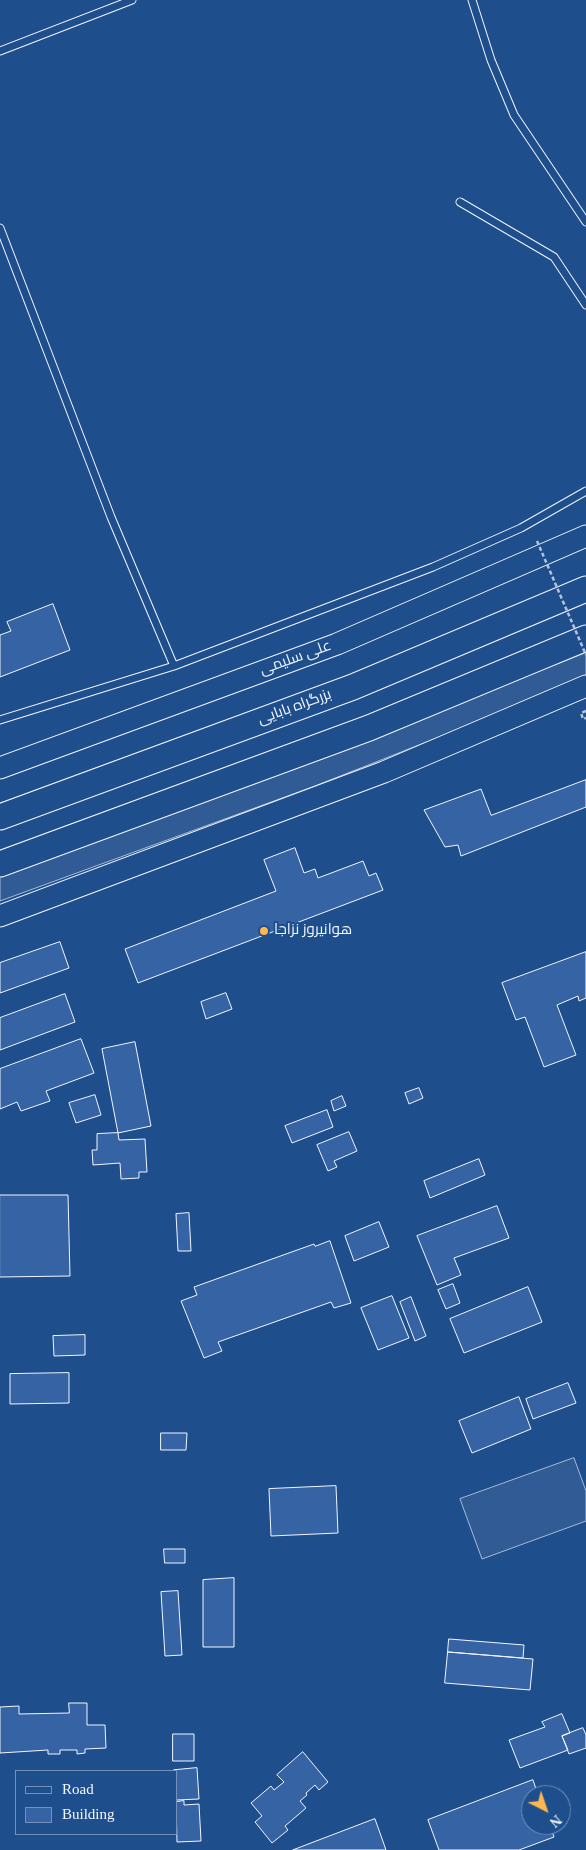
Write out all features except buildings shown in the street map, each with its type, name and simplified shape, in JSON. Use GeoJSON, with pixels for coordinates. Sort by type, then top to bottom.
{"type":"FeatureCollection","features":[{"type":"Feature","properties":{"kind":"highway","name":"بزرگراه بابایی"},"geometry":{"type":"LineString","coordinates":[[0,817],[353,686],[586,590]]}},
{"type":"Feature","properties":{"kind":"highway"},"geometry":{"type":"LineString","coordinates":[[0,864],[370,728],[586,638]]}},
{"type":"Feature","properties":{"kind":"main road","name":"علی سلیمی"},"geometry":{"type":"LineString","coordinates":[[0,768],[337,644],[586,536]]}},
{"type":"Feature","properties":{"kind":"main road"},"geometry":{"type":"LineString","coordinates":[[0,916],[384,772],[586,686]]}},
{"type":"Feature","properties":{"kind":"lane"},"geometry":{"type":"LineString","coordinates":[[0,51],[132,0]]}},
{"type":"Feature","properties":{"kind":"lane"},"geometry":{"type":"LineString","coordinates":[[472,0],[491,60],[514,115],[586,222]]}},
{"type":"Feature","properties":{"kind":"lane"},"geometry":{"type":"LineString","coordinates":[[460,202],[554,257],[586,304]]}},
{"type":"Feature","properties":{"kind":"lane"},"geometry":{"type":"LineString","coordinates":[[0,228],[111,517],[174,666]]}},
{"type":"Feature","properties":{"kind":"lane"},"geometry":{"type":"LineString","coordinates":[[0,720],[174,666],[433,567],[521,528],[586,491]]}},
{"type":"Feature","properties":{"kind":"path"},"geometry":{"type":"LineString","coordinates":[[537,542],[586,655]]}},
{"type":"Feature","properties":{"kind":"path"},"geometry":{"type":"LineString","coordinates":[[586,711],[581,713],[583,719],[586,718]]}},
{"type":"Feature","properties":{"kind":"shaded area"},"geometry":{"type":"Polygon","coordinates":[[[586,653],[586,679],[315,786],[0,901],[0,876],[274,776],[586,653]]]}},
{"type":"Feature","properties":{"kind":"shaded area"},"geometry":{"type":"Polygon","coordinates":[[[574,1458],[586,1491],[586,1521],[482,1559],[460,1499],[574,1458]]]}},
{"type":"Feature","properties":{"kind":"place","name":"هوانیروز نزاجا"},"geometry":{"type":"Point","coordinates":[264,931]}}]}
